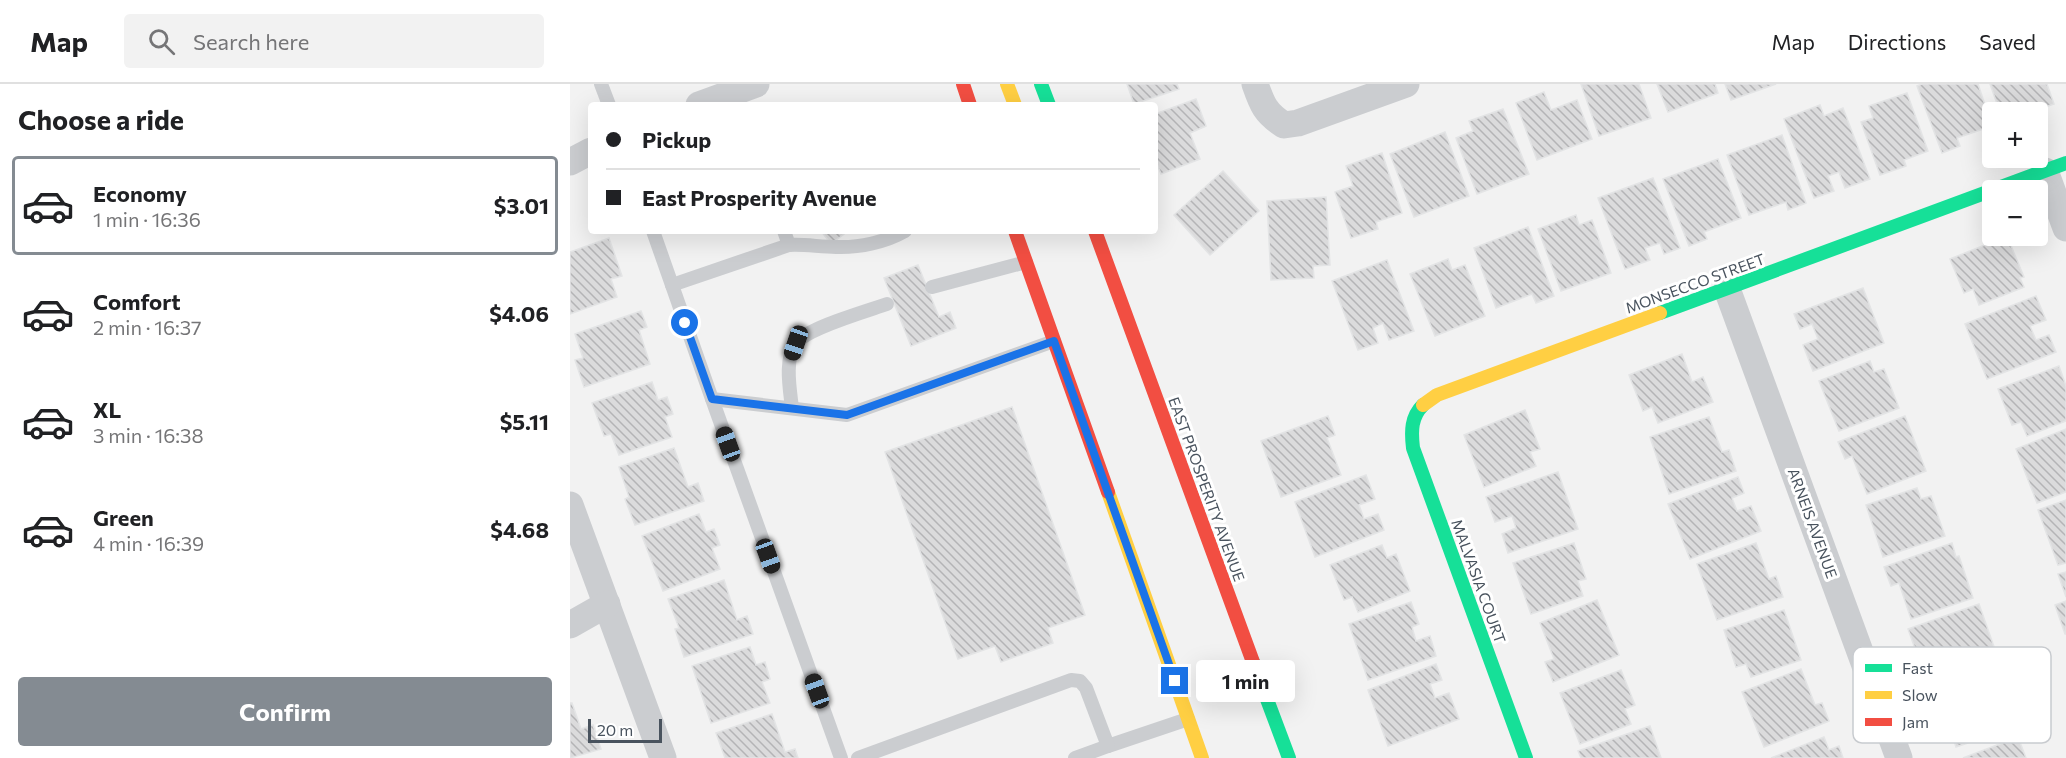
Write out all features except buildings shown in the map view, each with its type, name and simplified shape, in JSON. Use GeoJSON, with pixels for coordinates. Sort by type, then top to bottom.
{"type":"FeatureCollection","features":[{"type":"Feature","properties":{"kind":"main road"},"geometry":{"type":"LineString","coordinates":[[963,84],[969,102]]}},
{"type":"Feature","properties":{"kind":"main road"},"geometry":{"type":"LineString","coordinates":[[1007,84],[1014,102]]}},
{"type":"Feature","properties":{"kind":"main road"},"geometry":{"type":"LineString","coordinates":[[1041,84],[1048,102]]}},
{"type":"Feature","properties":{"kind":"main road","name":"MONSECCO STREET"},"geometry":{"type":"LineString","coordinates":[[1415,414],[1425,402],[1437,395],[2056,167]]}},
{"type":"Feature","properties":{"kind":"main road"},"geometry":{"type":"LineString","coordinates":[[1016,234],[1202,758]]}},
{"type":"Feature","properties":{"kind":"main road"},"geometry":{"type":"LineString","coordinates":[[1081,234],[1107,265]]}},
{"type":"Feature","properties":{"kind":"main road","name":"EAST PROSPERITY AVENUE"},"geometry":{"type":"LineString","coordinates":[[1096,234],[1289,758]]}},
{"type":"Feature","properties":{"kind":"main road","name":"MALVASIA COURT"},"geometry":{"type":"LineString","coordinates":[[1415,414],[1411,429],[1413,448],[1526,758]]}},
{"type":"Feature","properties":{"kind":"street"},"geometry":{"type":"LineString","coordinates":[[707,102],[756,84]]}},
{"type":"Feature","properties":{"kind":"street"},"geometry":{"type":"LineString","coordinates":[[1255,84],[1262,105],[1270,116],[1284,125],[1298,123],[1406,84]]}},
{"type":"Feature","properties":{"kind":"street"},"geometry":{"type":"LineString","coordinates":[[570,162],[588,153]]}},
{"type":"Feature","properties":{"kind":"street"},"geometry":{"type":"LineString","coordinates":[[2056,167],[2066,228]]}},
{"type":"Feature","properties":{"kind":"street","name":"ARNEIS AVENUE"},"geometry":{"type":"LineString","coordinates":[[1727,289],[1858,647]]}},
{"type":"Feature","properties":{"kind":"street"},"geometry":{"type":"LineString","coordinates":[[570,505],[663,758]]}},
{"type":"Feature","properties":{"kind":"street"},"geometry":{"type":"LineString","coordinates":[[570,625],[607,604]]}},
{"type":"Feature","properties":{"kind":"street","name":"ARNEIS AVENUE"},"geometry":{"type":"LineString","coordinates":[[1893,743],[1899,758]]}},
{"type":"Feature","properties":{"kind":"lane"},"geometry":{"type":"LineString","coordinates":[[601,84],[608,102]]}},
{"type":"Feature","properties":{"kind":"lane"},"geometry":{"type":"LineString","coordinates":[[654,234],[842,758]]}},
{"type":"Feature","properties":{"kind":"lane"},"geometry":{"type":"LineString","coordinates":[[785,234],[789,245]]}},
{"type":"Feature","properties":{"kind":"lane"},"geometry":{"type":"LineString","coordinates":[[672,285],[789,245],[810,244],[838,248],[867,244],[893,238],[900,234]]}},
{"type":"Feature","properties":{"kind":"lane"},"geometry":{"type":"LineString","coordinates":[[932,287],[1026,262]]}},
{"type":"Feature","properties":{"kind":"lane"},"geometry":{"type":"LineString","coordinates":[[792,408],[789,364],[796,343],[814,330],[887,304]]}},
{"type":"Feature","properties":{"kind":"lane"},"geometry":{"type":"LineString","coordinates":[[712,399],[847,415],[1054,341]]}},
{"type":"Feature","properties":{"kind":"lane"},"geometry":{"type":"LineString","coordinates":[[858,758],[1071,681],[1080,681],[1086,688],[1108,746]]}},
{"type":"Feature","properties":{"kind":"lane"},"geometry":{"type":"LineString","coordinates":[[1075,758],[1188,719]]}},
{"type":"Feature","properties":{"kind":"traffic: fast"},"geometry":{"type":"LineString","coordinates":[[1041,84],[1048,102]]}},
{"type":"Feature","properties":{"kind":"traffic: fast"},"geometry":{"type":"LineString","coordinates":[[1660,313],[2066,163]]}},
{"type":"Feature","properties":{"kind":"traffic: fast"},"geometry":{"type":"LineString","coordinates":[[1423,405],[1416,414],[1413,425],[1413,448],[1526,758]]}},
{"type":"Feature","properties":{"kind":"traffic: fast"},"geometry":{"type":"LineString","coordinates":[[1253,662],[1289,758]]}},
{"type":"Feature","properties":{"kind":"traffic: slow"},"geometry":{"type":"LineString","coordinates":[[1007,84],[1014,102]]}},
{"type":"Feature","properties":{"kind":"traffic: slow"},"geometry":{"type":"LineString","coordinates":[[1423,405],[1437,395],[1660,313]]}},
{"type":"Feature","properties":{"kind":"traffic: slow"},"geometry":{"type":"LineString","coordinates":[[1108,492],[1202,758]]}},
{"type":"Feature","properties":{"kind":"traffic: jam"},"geometry":{"type":"LineString","coordinates":[[963,84],[969,102]]}},
{"type":"Feature","properties":{"kind":"traffic: jam"},"geometry":{"type":"LineString","coordinates":[[1016,234],[1108,492]]}},
{"type":"Feature","properties":{"kind":"traffic: jam"},"geometry":{"type":"LineString","coordinates":[[1096,234],[1253,662]]}},
{"type":"Feature","properties":{"kind":"route"},"geometry":{"type":"LineString","coordinates":[[685,323],[712,399],[847,415],[1054,341],[1175,681]]}}]}
